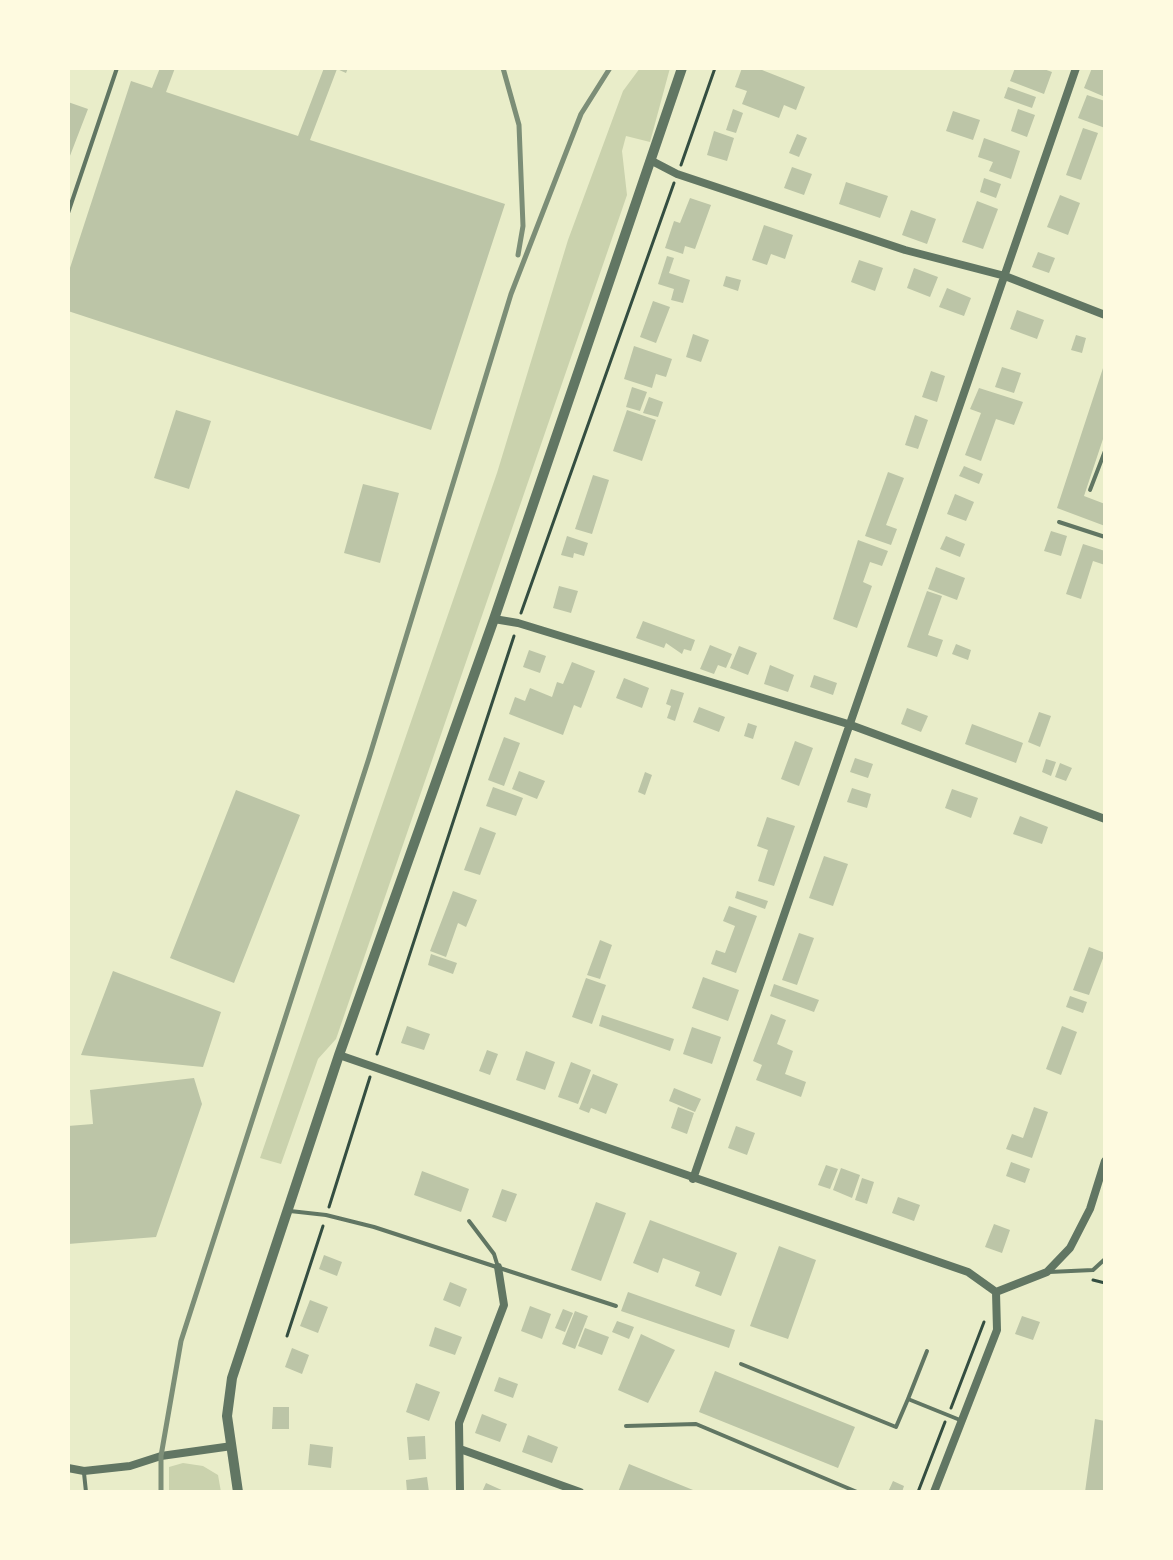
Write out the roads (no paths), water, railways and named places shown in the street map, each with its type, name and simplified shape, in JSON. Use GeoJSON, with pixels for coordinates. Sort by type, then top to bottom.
{"type":"FeatureCollection","features":[{"type":"Feature","properties":{"kind":"street"},"geometry":{"type":"LineString","coordinates":[[238,1492],[227,1416],[232,1378],[290,1211],[339,1055],[494,619],[682,68]]}},
{"type":"Feature","properties":{"kind":"street"},"geometry":{"type":"LineString","coordinates":[[693,1179],[1076,68]]}},
{"type":"Feature","properties":{"kind":"street"},"geometry":{"type":"LineString","coordinates":[[652,161],[677,174],[905,250],[1005,276],[1105,315]]}},
{"type":"Feature","properties":{"kind":"street"},"geometry":{"type":"LineString","coordinates":[[494,619],[518,623],[848,724],[1105,819]]}},
{"type":"Feature","properties":{"kind":"street"},"geometry":{"type":"LineString","coordinates":[[339,1055],[968,1272],[996,1292]]}},
{"type":"Feature","properties":{"kind":"street"},"geometry":{"type":"LineString","coordinates":[[996,1292],[1047,1272],[1070,1248],[1090,1209],[1105,1161]]}},
{"type":"Feature","properties":{"kind":"street"},"geometry":{"type":"LineString","coordinates":[[460,1492],[459,1423],[504,1305],[498,1267]]}},
{"type":"Feature","properties":{"kind":"street"},"geometry":{"type":"LineString","coordinates":[[934,1492],[997,1330],[996,1292]]}},
{"type":"Feature","properties":{"kind":"street"},"geometry":{"type":"LineString","coordinates":[[68,1468],[84,1471],[130,1466],[161,1456],[232,1446]]}},
{"type":"Feature","properties":{"kind":"street"},"geometry":{"type":"LineString","coordinates":[[460,1449],[580,1492]]}},
{"type":"Feature","properties":{"kind":"lane"},"geometry":{"type":"LineString","coordinates":[[68,213],[117,68]]}},
{"type":"Feature","properties":{"kind":"lane"},"geometry":{"type":"LineString","coordinates":[[1090,490],[1105,451]]}},
{"type":"Feature","properties":{"kind":"lane"},"geometry":{"type":"LineString","coordinates":[[1059,522],[1105,537]]}},
{"type":"Feature","properties":{"kind":"lane"},"geometry":{"type":"LineString","coordinates":[[290,1211],[326,1215],[616,1306]]}},
{"type":"Feature","properties":{"kind":"lane"},"geometry":{"type":"LineString","coordinates":[[469,1221],[494,1254],[498,1267]]}},
{"type":"Feature","properties":{"kind":"lane"},"geometry":{"type":"LineString","coordinates":[[1047,1272],[1093,1270],[1105,1259]]}},
{"type":"Feature","properties":{"kind":"lane"},"geometry":{"type":"LineString","coordinates":[[741,1364],[896,1427],[927,1351]]}},
{"type":"Feature","properties":{"kind":"lane"},"geometry":{"type":"LineString","coordinates":[[908,1399],[962,1421]]}},
{"type":"Feature","properties":{"kind":"lane"},"geometry":{"type":"LineString","coordinates":[[626,1426],[696,1424],[857,1492]]}},
{"type":"Feature","properties":{"kind":"lane"},"geometry":{"type":"LineString","coordinates":[[84,1471],[86,1492]]}},
{"type":"Feature","properties":{"kind":"railway"},"geometry":{"type":"LineString","coordinates":[[503,68],[519,125],[523,226],[518,255]]}},
{"type":"Feature","properties":{"kind":"railway"},"geometry":{"type":"LineString","coordinates":[[161,1492],[161,1456],[181,1341],[369,758],[511,294],[581,114],[610,68]]}}]}
